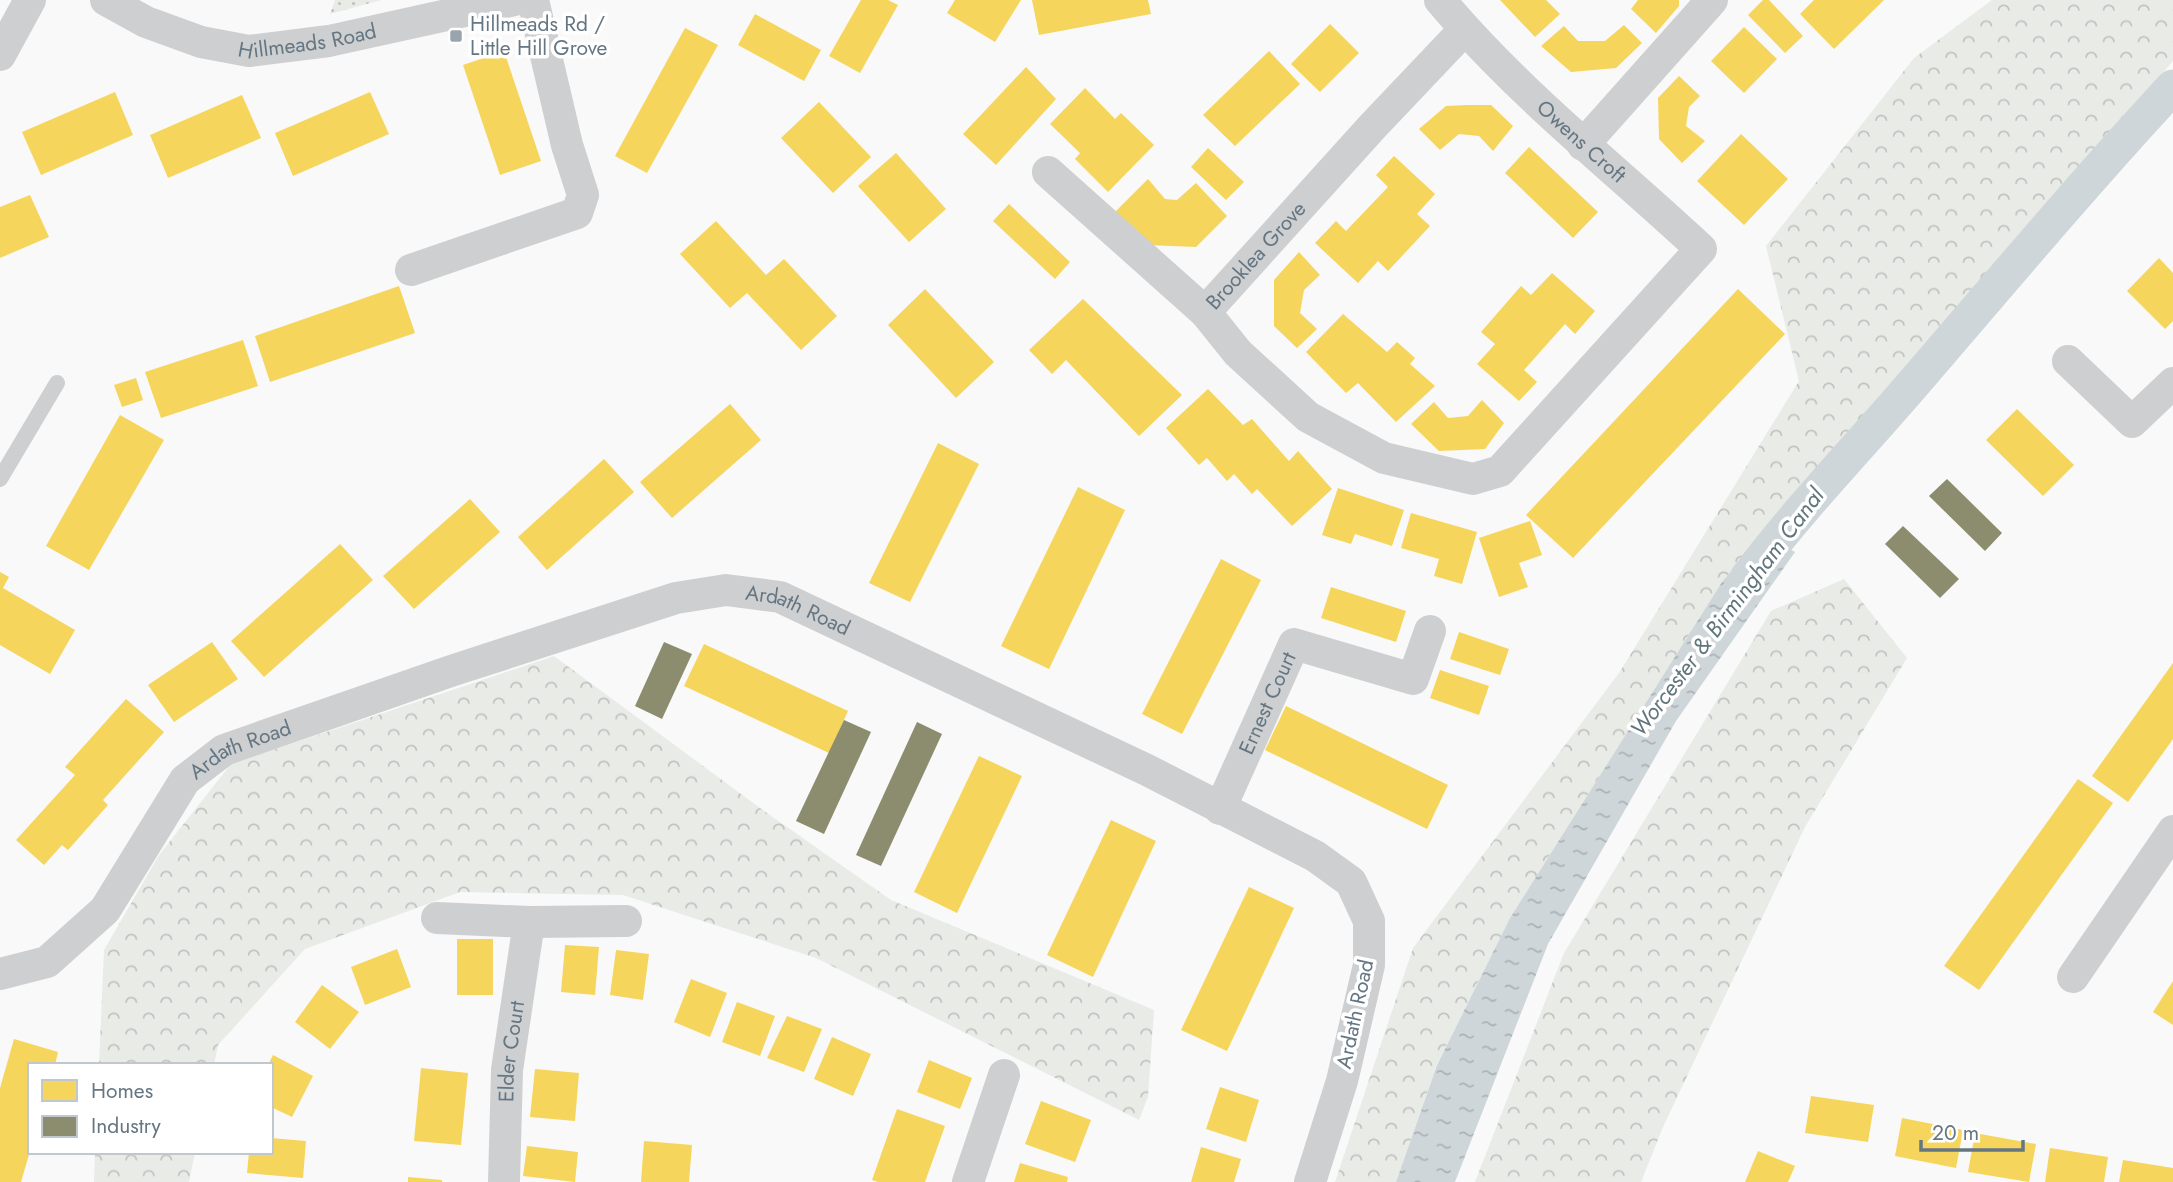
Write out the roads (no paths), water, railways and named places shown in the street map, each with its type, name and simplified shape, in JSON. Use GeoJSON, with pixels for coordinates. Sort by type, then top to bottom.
{"type":"FeatureCollection","features":[{"type":"Feature","properties":{"kind":"street"},"geometry":{"type":"LineString","coordinates":[[0,55],[30,0]]}},
{"type":"Feature","properties":{"kind":"street","name":"Hillmeads Road"},"geometry":{"type":"LineString","coordinates":[[106,0],[146,22],[201,42],[249,51],[329,41],[456,7],[515,0]]}},
{"type":"Feature","properties":{"kind":"street"},"geometry":{"type":"LineString","coordinates":[[411,270],[577,213],[583,195],[567,145],[533,0]]}},
{"type":"Feature","properties":{"kind":"street","name":"Owens Croft"},"geometry":{"type":"LineString","coordinates":[[1440,0],[1465,29],[1583,145],[1635,187],[1701,249]]}},
{"type":"Feature","properties":{"kind":"street"},"geometry":{"type":"LineString","coordinates":[[1583,145],[1712,0]]}},
{"type":"Feature","properties":{"kind":"street","name":"Brooklea Grove"},"geometry":{"type":"LineString","coordinates":[[1465,29],[1372,127],[1205,312],[1238,353],[1308,417],[1384,458],[1473,479],[1500,471],[1701,249]]}},
{"type":"Feature","properties":{"kind":"street"},"geometry":{"type":"LineString","coordinates":[[1048,172],[1205,312]]}},
{"type":"Feature","properties":{"kind":"street"},"geometry":{"type":"LineString","coordinates":[[2068,361],[2132,422],[2173,383]]}},
{"type":"Feature","properties":{"kind":"street","name":"Ardath Road"},"geometry":{"type":"LineString","coordinates":[[0,974],[47,962],[105,911],[185,780],[224,750],[594,623],[676,598],[726,590],[780,597],[1147,770],[1315,856],[1351,882],[1369,921],[1368,965],[1342,1081],[1310,1182]]}},
{"type":"Feature","properties":{"kind":"street","name":"Ernest Court"},"geometry":{"type":"LineString","coordinates":[[1220,809],[1294,644],[1413,679],[1430,631]]}},
{"type":"Feature","properties":{"kind":"street"},"geometry":{"type":"LineString","coordinates":[[2073,977],[2173,831]]}},
{"type":"Feature","properties":{"kind":"street"},"geometry":{"type":"LineString","coordinates":[[437,918],[529,922],[626,921]]}},
{"type":"Feature","properties":{"kind":"street","name":"Elder Court"},"geometry":{"type":"LineString","coordinates":[[504,1182],[507,1070],[529,922]]}},
{"type":"Feature","properties":{"kind":"street"},"geometry":{"type":"LineString","coordinates":[[968,1182],[1004,1075]]}},
{"type":"Feature","properties":{"kind":"lane"},"geometry":{"type":"LineString","coordinates":[[0,480],[57,383]]}},
{"type":"Feature","properties":{"kind":"water"},"geometry":{"type":"Polygon","coordinates":[[[1763,534],[1795,552],[1676,721],[1548,944],[1455,1182],[1396,1182],[1437,1065],[1510,918],[1722,582],[1763,534]]]}},
{"type":"Feature","properties":{"kind":"waterway","name":"Worcester & Birmingham Canal"},"geometry":{"type":"LineString","coordinates":[[1747,578],[1807,504],[2173,87]]}},
{"type":"Feature","properties":{"kind":"place","name":"Hillmeads Rd / Little Hill Grove"},"geometry":{"type":"Point","coordinates":[456,36]}}]}
